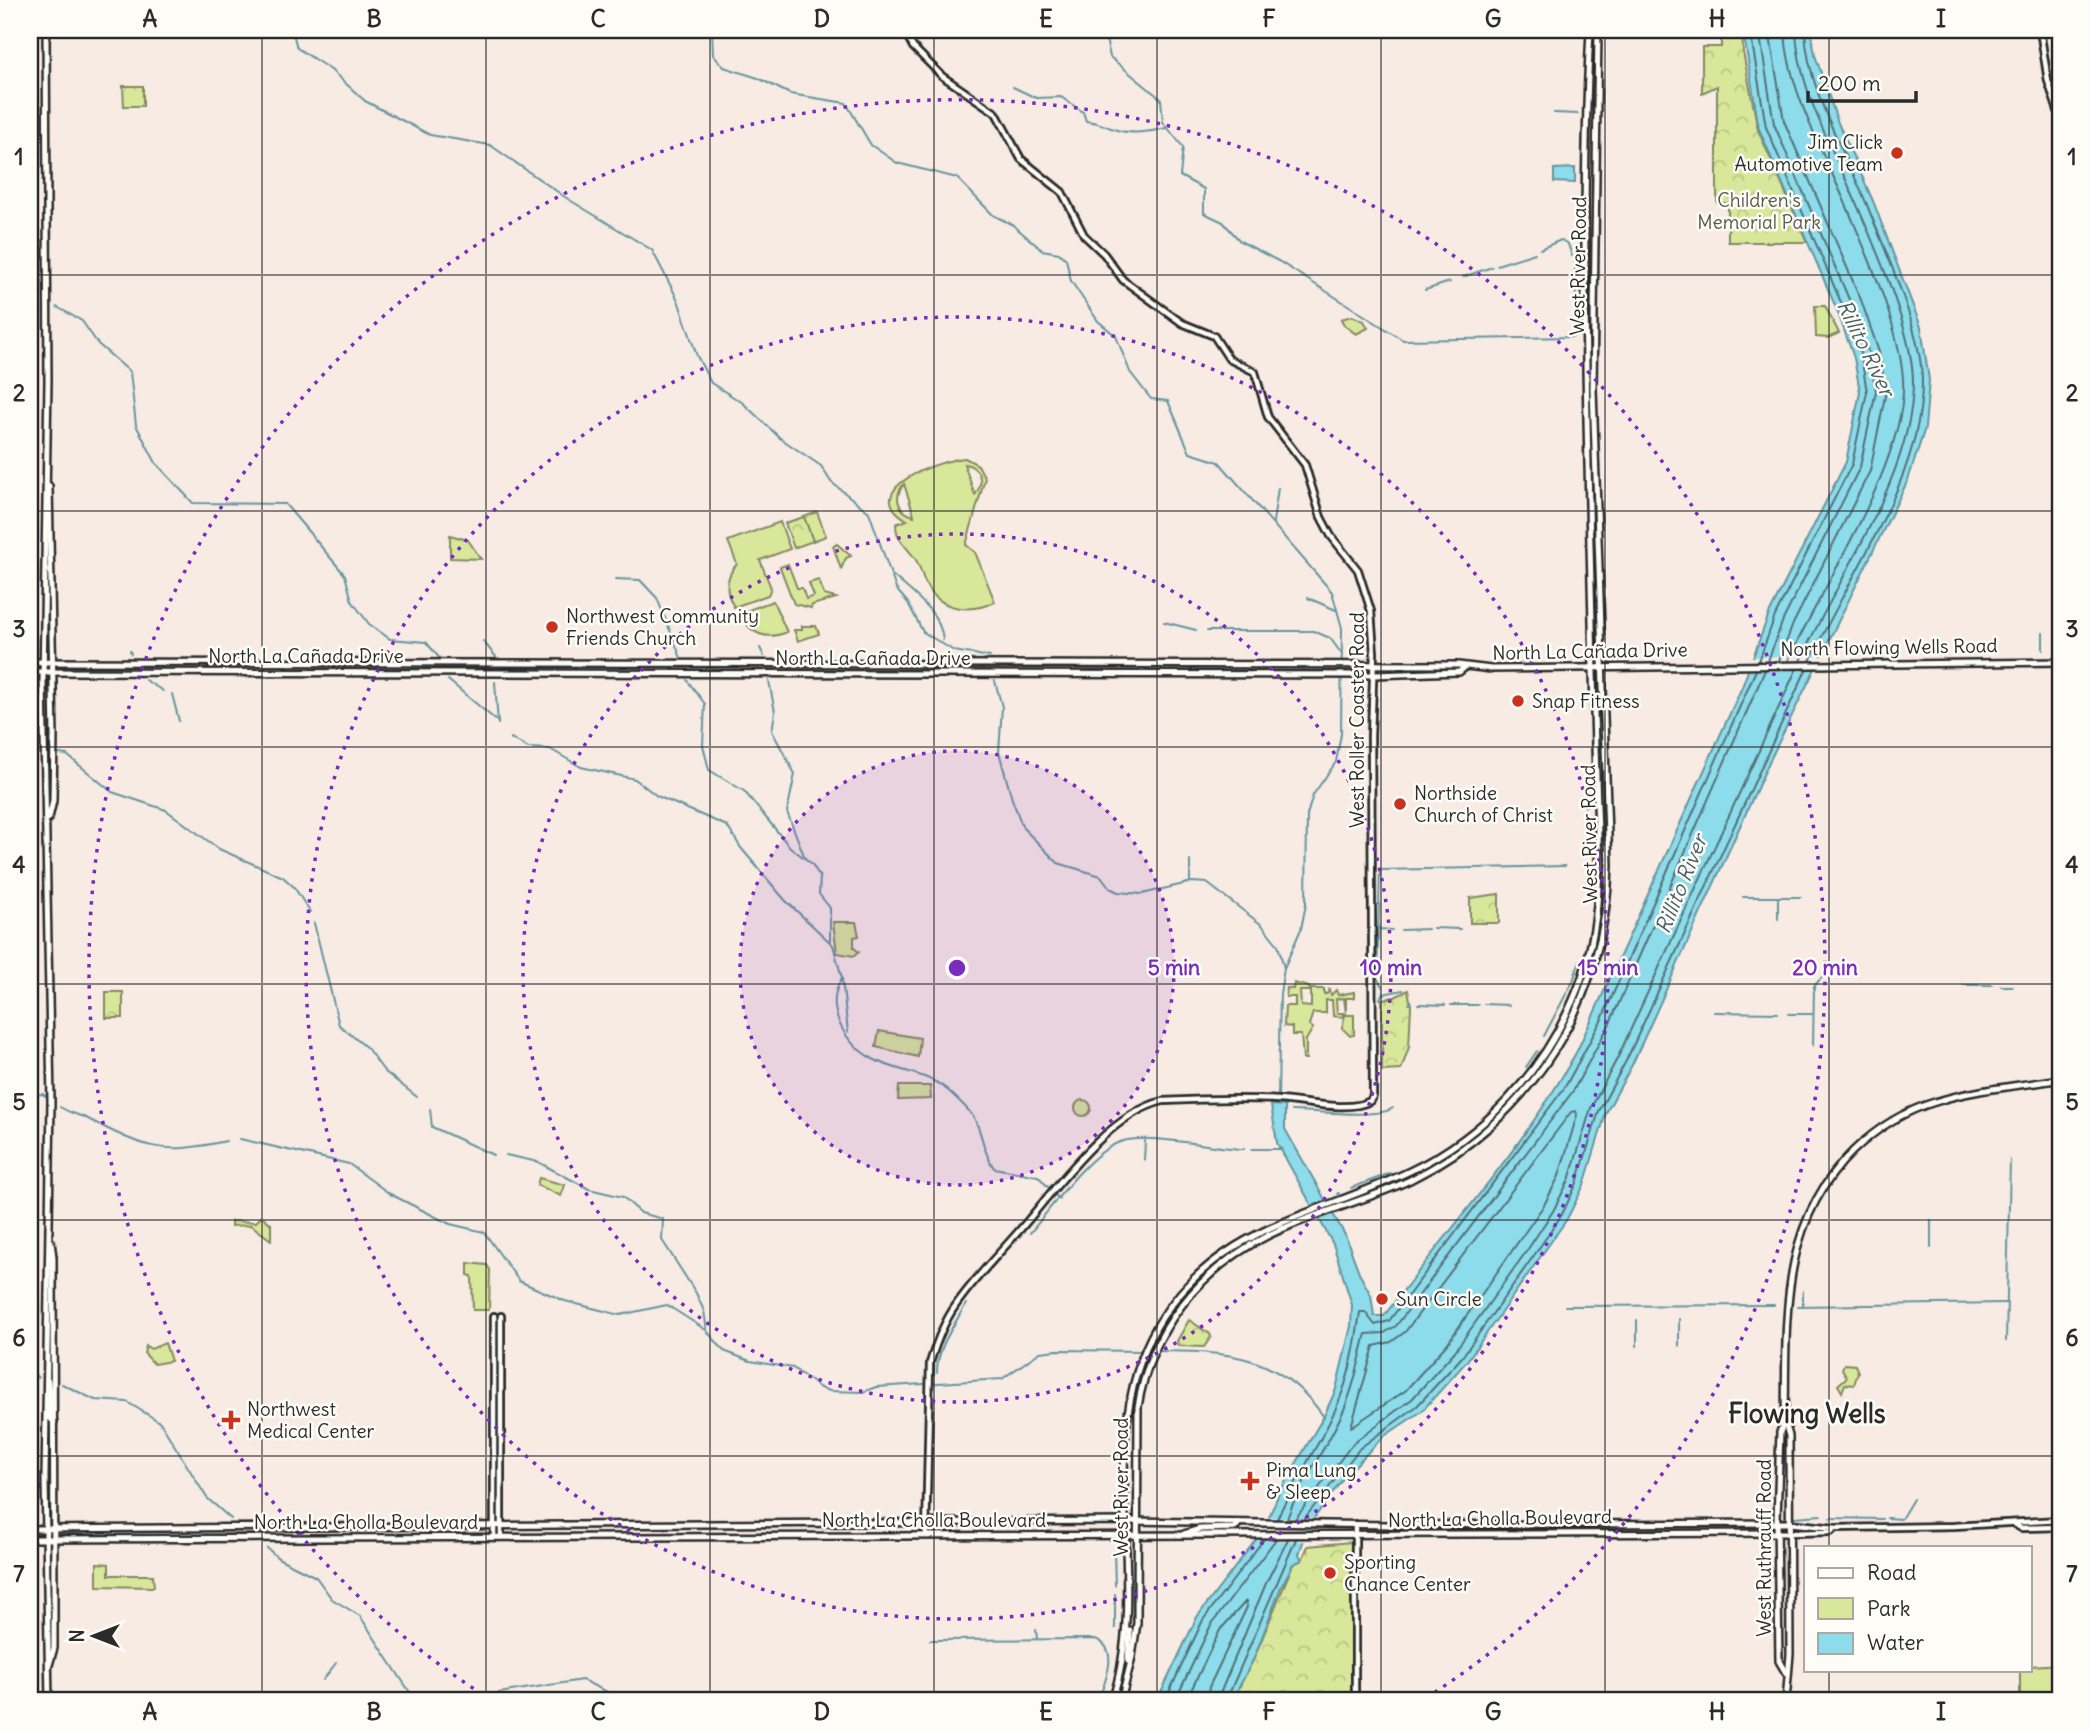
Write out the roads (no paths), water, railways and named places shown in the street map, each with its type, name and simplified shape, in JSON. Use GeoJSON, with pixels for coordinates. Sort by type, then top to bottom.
{"type":"FeatureCollection","features":[{"type":"Feature","properties":{"kind":"main road"},"geometry":{"type":"LineString","coordinates":[[46,30],[47,469],[43,672],[47,824],[49,1235],[45,1539],[49,1701]]}},
{"type":"Feature","properties":{"kind":"main road","name":"West River Road"},"geometry":{"type":"LineString","coordinates":[[1112,1701],[1121,1673],[1126,1631],[1127,1425],[1131,1397],[1146,1348],[1174,1301],[1209,1264],[1235,1245],[1266,1228],[1404,1174],[1465,1137],[1513,1094],[1547,1049],[1579,986],[1592,943],[1600,884],[1585,352],[1590,30]]}},
{"type":"Feature","properties":{"kind":"main road","name":"West River Road"},"geometry":{"type":"LineString","coordinates":[[1121,1701],[1137,1623],[1136,1421],[1151,1357],[1180,1307],[1223,1263],[1269,1235],[1408,1181],[1459,1152],[1511,1108],[1554,1053],[1585,991],[1600,941],[1608,884],[1593,389],[1598,30]]}},
{"type":"Feature","properties":{"kind":"main road"},"geometry":{"type":"LineString","coordinates":[[47,469],[51,505],[53,662],[52,802],[47,824]]}},
{"type":"Feature","properties":{"kind":"main road","name":"North La Cañada Drive"},"geometry":{"type":"LineString","coordinates":[[30,662],[1337,667],[1458,665],[1464,668],[1716,665]]}},
{"type":"Feature","properties":{"kind":"main road","name":"North Flowing Wells Road"},"geometry":{"type":"LineString","coordinates":[[1716,665],[2061,662]]}},
{"type":"Feature","properties":{"kind":"main road","name":"North La Cañada Drive"},"geometry":{"type":"LineString","coordinates":[[30,672],[1374,676],[1438,674],[1459,672],[1464,668]]}},
{"type":"Feature","properties":{"kind":"main road","name":"West Ruthrauff Road"},"geometry":{"type":"LineString","coordinates":[[1786,1701],[1786,1672],[1790,1654],[1789,1436],[1785,1422],[1787,1315],[1796,1245],[1812,1207],[1839,1165],[1884,1125],[1909,1111],[1951,1098],[2061,1079]]}},
{"type":"Feature","properties":{"kind":"main road"},"geometry":{"type":"LineString","coordinates":[[1404,1174],[1408,1181]]}},
{"type":"Feature","properties":{"kind":"main road"},"geometry":{"type":"LineString","coordinates":[[49,1235],[53,1256],[55,1539],[54,1648],[49,1667]]}},
{"type":"Feature","properties":{"kind":"main road"},"geometry":{"type":"LineString","coordinates":[[46,1375],[50,1392],[50,1418],[54,1422]]}},
{"type":"Feature","properties":{"kind":"main road","name":"West Ruthrauff Road"},"geometry":{"type":"LineString","coordinates":[[1785,1422],[1780,1432],[1777,1533],[1779,1661],[1786,1672]]}},
{"type":"Feature","properties":{"kind":"main road","name":"North La Cholla Boulevard"},"geometry":{"type":"LineString","coordinates":[[30,1529],[1126,1521],[1322,1524],[1788,1523]]}},
{"type":"Feature","properties":{"kind":"main road"},"geometry":{"type":"LineString","coordinates":[[1181,1535],[1200,1529],[1235,1528],[1238,1522]]}},
{"type":"Feature","properties":{"kind":"main road","name":"North La Cholla Boulevard"},"geometry":{"type":"LineString","coordinates":[[30,1539],[1788,1533]]}},
{"type":"Feature","properties":{"kind":"main road"},"geometry":{"type":"LineString","coordinates":[[1126,1631],[1130,1631],[1128,1675]]}},
{"type":"Feature","properties":{"kind":"street","name":"West Roller Coaster Road"},"geometry":{"type":"LineString","coordinates":[[904,30],[913,47],[942,76],[996,113],[1021,159],[1062,192],[1084,235],[1104,254],[1123,280],[1182,323],[1214,336],[1229,359],[1255,372],[1268,418],[1304,463],[1324,525],[1365,584],[1371,611],[1374,667],[1371,776],[1374,1091],[1370,1101],[1360,1105],[1335,1105],[1281,1100],[1186,1100],[1147,1105],[1111,1131],[1079,1161],[966,1292],[947,1320],[930,1363],[926,1523]]}},
{"type":"Feature","properties":{"kind":"street"},"geometry":{"type":"LineString","coordinates":[[2040,30],[2048,81],[2061,120]]}},
{"type":"Feature","properties":{"kind":"street"},"geometry":{"type":"LineString","coordinates":[[495,1316],[498,1537]]}},
{"type":"Feature","properties":{"kind":"street"},"geometry":{"type":"LineString","coordinates":[[498,1526],[502,1316]]}},
{"type":"Feature","properties":{"kind":"street","name":"North La Cholla Boulevard"},"geometry":{"type":"LineString","coordinates":[[1788,1523],[1835,1528],[2013,1524],[2020,1521],[2061,1520]]}},
{"type":"Feature","properties":{"kind":"street"},"geometry":{"type":"LineString","coordinates":[[926,1523],[926,1535]]}},
{"type":"Feature","properties":{"kind":"street"},"geometry":{"type":"LineString","coordinates":[[1355,1524],[1355,1701]]}},
{"type":"Feature","properties":{"kind":"street","name":"North La Cholla Boulevard"},"geometry":{"type":"LineString","coordinates":[[2013,1524],[2021,1528],[2061,1527]]}},
{"type":"Feature","properties":{"kind":"street","name":"North La Cholla Boulevard"},"geometry":{"type":"LineString","coordinates":[[1788,1533],[1831,1532],[1835,1528]]}},
{"type":"Feature","properties":{"kind":"water","name":"Rillito River"},"geometry":{"type":"Polygon","coordinates":[[[1743,30],[1811,30],[1815,55],[1838,123],[1873,201],[1921,327],[1929,380],[1925,428],[1908,480],[1769,762],[1632,1065],[1606,1113],[1584,1185],[1567,1219],[1467,1361],[1422,1411],[1383,1437],[1345,1476],[1309,1525],[1299,1554],[1302,1560],[1293,1564],[1281,1587],[1254,1658],[1232,1701],[1157,1701],[1197,1617],[1264,1529],[1279,1493],[1324,1416],[1336,1389],[1351,1326],[1352,1305],[1333,1244],[1277,1143],[1271,1105],[1285,1106],[1285,1129],[1345,1235],[1360,1275],[1371,1295],[1374,1316],[1384,1316],[1510,1154],[1577,1051],[1742,687],[1769,614],[1846,462],[1860,392],[1854,358],[1837,310],[1759,129],[1743,30]]]}},
{"type":"Feature","properties":{"kind":"water"},"geometry":{"type":"Polygon","coordinates":[[[1575,168],[1575,183],[1554,182],[1554,169],[1575,168]]]}},
{"type":"Feature","properties":{"kind":"waterway"},"geometry":{"type":"LineString","coordinates":[[287,30],[293,33],[297,48],[331,70],[365,101],[430,135],[490,145],[568,199],[652,250],[678,300],[697,356],[711,383],[743,403],[780,438],[821,466],[831,482],[869,512],[896,589],[908,603],[923,632],[954,651],[990,657]]}},
{"type":"Feature","properties":{"kind":"waterway"},"geometry":{"type":"LineString","coordinates":[[712,30],[713,55],[724,67],[758,78],[790,94],[846,103],[871,145],[897,163],[957,178],[993,215],[1013,225],[1042,250],[1059,253],[1066,259],[1071,281],[1098,321],[1116,336],[1130,372],[1151,399],[1168,401],[1190,453],[1219,462],[1332,592],[1342,628],[1341,734],[1336,762],[1313,795],[1307,815],[1306,904],[1301,929],[1284,968]]}},
{"type":"Feature","properties":{"kind":"waterway"},"geometry":{"type":"LineString","coordinates":[[1104,30],[1110,57],[1161,99],[1163,122],[1183,147],[1180,176],[1204,189],[1204,213],[1223,222],[1240,241],[1280,262],[1403,340],[1573,337],[1577,333],[1575,262]]}},
{"type":"Feature","properties":{"kind":"waterway"},"geometry":{"type":"LineString","coordinates":[[1013,87],[1036,98],[1061,97],[1083,112],[1086,121],[1120,131],[1140,132],[1166,128]]}},
{"type":"Feature","properties":{"kind":"waterway"},"geometry":{"type":"LineString","coordinates":[[1554,113],[1578,114]]}},
{"type":"Feature","properties":{"kind":"waterway"},"geometry":{"type":"LineString","coordinates":[[1540,249],[1561,240],[1568,244],[1572,256]]}},
{"type":"Feature","properties":{"kind":"waterway"},"geometry":{"type":"LineString","coordinates":[[1497,265],[1535,253]]}},
{"type":"Feature","properties":{"kind":"waterway"},"geometry":{"type":"LineString","coordinates":[[1463,277],[1492,267]]}},
{"type":"Feature","properties":{"kind":"waterway"},"geometry":{"type":"LineString","coordinates":[[1425,290],[1450,282]]}},
{"type":"Feature","properties":{"kind":"waterway"},"geometry":{"type":"LineString","coordinates":[[57,307],[82,321],[98,344],[130,372],[136,425],[156,463],[193,503],[285,504],[345,575],[352,601],[369,624],[390,639],[426,642],[441,660]]}},
{"type":"Feature","properties":{"kind":"waterway"},"geometry":{"type":"LineString","coordinates":[[1273,522],[1278,488]]}},
{"type":"Feature","properties":{"kind":"waterway"},"geometry":{"type":"LineString","coordinates":[[892,575],[931,612],[937,620],[943,640]]}},
{"type":"Feature","properties":{"kind":"waterway"},"geometry":{"type":"LineString","coordinates":[[615,579],[640,580],[657,598],[681,658]]}},
{"type":"Feature","properties":{"kind":"waterway"},"geometry":{"type":"LineString","coordinates":[[1308,598],[1336,610]]}},
{"type":"Feature","properties":{"kind":"waterway"},"geometry":{"type":"LineString","coordinates":[[1164,622],[1196,630]]}},
{"type":"Feature","properties":{"kind":"waterway"},"geometry":{"type":"LineString","coordinates":[[1207,631],[1313,631],[1330,638],[1341,653]]}},
{"type":"Feature","properties":{"kind":"waterway"},"geometry":{"type":"LineString","coordinates":[[2043,633],[2043,650]]}},
{"type":"Feature","properties":{"kind":"waterway"},"geometry":{"type":"LineString","coordinates":[[483,641],[496,657]]}},
{"type":"Feature","properties":{"kind":"waterway"},"geometry":{"type":"LineString","coordinates":[[760,648],[764,656]]}},
{"type":"Feature","properties":{"kind":"waterway"},"geometry":{"type":"LineString","coordinates":[[145,680],[163,691]]}},
{"type":"Feature","properties":{"kind":"waterway"},"geometry":{"type":"LineString","coordinates":[[448,680],[498,722]]}},
{"type":"Feature","properties":{"kind":"waterway"},"geometry":{"type":"LineString","coordinates":[[687,680],[705,704],[703,745],[709,770],[744,791],[790,847],[812,864],[820,877],[819,894],[830,908],[830,940]]}},
{"type":"Feature","properties":{"kind":"waterway"},"geometry":{"type":"LineString","coordinates":[[769,681],[775,712],[772,731],[795,774],[787,812],[805,858]]}},
{"type":"Feature","properties":{"kind":"waterway"},"geometry":{"type":"LineString","coordinates":[[995,681],[1002,707],[999,752],[1012,799],[1023,828],[1058,863],[1101,876],[1110,888],[1118,892],[1142,894],[1192,882],[1207,883],[1262,925],[1278,945],[1284,968],[1280,994],[1278,1096]]}},
{"type":"Feature","properties":{"kind":"waterway"},"geometry":{"type":"LineString","coordinates":[[30,694],[32,682]]}},
{"type":"Feature","properties":{"kind":"waterway"},"geometry":{"type":"LineString","coordinates":[[495,682],[498,724]]}},
{"type":"Feature","properties":{"kind":"waterway"},"geometry":{"type":"LineString","coordinates":[[172,694],[179,721]]}},
{"type":"Feature","properties":{"kind":"waterway"},"geometry":{"type":"LineString","coordinates":[[30,727],[37,739]]}},
{"type":"Feature","properties":{"kind":"waterway"},"geometry":{"type":"LineString","coordinates":[[512,740],[511,738],[528,748],[550,749],[581,767],[635,779],[657,796],[727,826],[741,848],[785,900],[833,945],[842,978],[837,989],[836,1013],[846,1035],[854,1044],[873,1059],[924,1077],[943,1087],[964,1105],[974,1118],[994,1168],[1038,1176],[1059,1199]]}},
{"type":"Feature","properties":{"kind":"waterway"},"geometry":{"type":"LineString","coordinates":[[59,754],[67,755],[112,792],[166,810],[219,849],[283,877],[294,887],[310,912]]}},
{"type":"Feature","properties":{"kind":"waterway"},"geometry":{"type":"LineString","coordinates":[[1190,861],[1190,881]]}},
{"type":"Feature","properties":{"kind":"waterway"},"geometry":{"type":"LineString","coordinates":[[1383,988],[1377,978],[1380,870],[1565,866]]}},
{"type":"Feature","properties":{"kind":"waterway"},"geometry":{"type":"LineString","coordinates":[[1743,897],[1801,897]]}},
{"type":"Feature","properties":{"kind":"waterway"},"geometry":{"type":"LineString","coordinates":[[1778,899],[1778,919]]}},
{"type":"Feature","properties":{"kind":"waterway"},"geometry":{"type":"LineString","coordinates":[[314,923],[339,1025],[367,1048],[384,1071],[417,1097]]}},
{"type":"Feature","properties":{"kind":"waterway"},"geometry":{"type":"LineString","coordinates":[[1433,928],[1460,929]]}},
{"type":"Feature","properties":{"kind":"waterway"},"geometry":{"type":"LineString","coordinates":[[1379,929],[1392,930]]}},
{"type":"Feature","properties":{"kind":"waterway"},"geometry":{"type":"LineString","coordinates":[[1401,930],[1428,929]]}},
{"type":"Feature","properties":{"kind":"waterway"},"geometry":{"type":"LineString","coordinates":[[1544,1036],[1573,981],[1580,960]]}},
{"type":"Feature","properties":{"kind":"waterway"},"geometry":{"type":"LineString","coordinates":[[1813,1046],[1814,986],[1828,971]]}},
{"type":"Feature","properties":{"kind":"waterway"},"geometry":{"type":"LineString","coordinates":[[842,979],[848,1032]]}},
{"type":"Feature","properties":{"kind":"waterway"},"geometry":{"type":"LineString","coordinates":[[1963,985],[1992,985]]}},
{"type":"Feature","properties":{"kind":"waterway"},"geometry":{"type":"LineString","coordinates":[[2001,986],[2013,986]]}},
{"type":"Feature","properties":{"kind":"waterway"},"geometry":{"type":"LineString","coordinates":[[1383,994],[1403,990]]}},
{"type":"Feature","properties":{"kind":"waterway"},"geometry":{"type":"LineString","coordinates":[[1380,999],[1383,992]]}},
{"type":"Feature","properties":{"kind":"waterway"},"geometry":{"type":"LineString","coordinates":[[1418,1004],[1445,1005]]}},
{"type":"Feature","properties":{"kind":"waterway"},"geometry":{"type":"LineString","coordinates":[[1484,1004],[1509,1005]]}},
{"type":"Feature","properties":{"kind":"waterway"},"geometry":{"type":"LineString","coordinates":[[1451,1005],[1478,1005]]}},
{"type":"Feature","properties":{"kind":"waterway"},"geometry":{"type":"LineString","coordinates":[[1714,1012],[1778,1013]]}},
{"type":"Feature","properties":{"kind":"waterway"},"geometry":{"type":"LineString","coordinates":[[1788,1014],[1813,1014]]}},
{"type":"Feature","properties":{"kind":"waterway"},"geometry":{"type":"LineString","coordinates":[[1526,1067],[1537,1051]]}},
{"type":"Feature","properties":{"kind":"waterway"},"geometry":{"type":"LineString","coordinates":[[30,1096],[46,1096]]}},
{"type":"Feature","properties":{"kind":"waterway"},"geometry":{"type":"LineString","coordinates":[[60,1107],[155,1147],[186,1148],[226,1141]]}},
{"type":"Feature","properties":{"kind":"waterway"},"geometry":{"type":"LineString","coordinates":[[1292,1111],[1360,1114],[1393,1108]]}},
{"type":"Feature","properties":{"kind":"waterway"},"geometry":{"type":"LineString","coordinates":[[430,1109],[432,1127],[493,1155]]}},
{"type":"Feature","properties":{"kind":"waterway"},"geometry":{"type":"LineString","coordinates":[[240,1139],[349,1164],[390,1194],[450,1224],[484,1232],[519,1281],[565,1301],[620,1315],[667,1305],[706,1330]]}},
{"type":"Feature","properties":{"kind":"waterway"},"geometry":{"type":"LineString","coordinates":[[1030,1233],[1083,1169],[1108,1148],[1120,1142],[1147,1139],[1244,1149]]}},
{"type":"Feature","properties":{"kind":"waterway"},"geometry":{"type":"LineString","coordinates":[[1144,1160],[1145,1141]]}},
{"type":"Feature","properties":{"kind":"waterway"},"geometry":{"type":"LineString","coordinates":[[1251,1149],[1282,1149]]}},
{"type":"Feature","properties":{"kind":"waterway"},"geometry":{"type":"LineString","coordinates":[[506,1155],[538,1162],[589,1189],[623,1197],[641,1213],[663,1219],[662,1240],[696,1293],[704,1311],[707,1331],[724,1351],[750,1361],[793,1368],[820,1388],[863,1392],[876,1387],[1002,1379],[1040,1352],[1144,1351]]}},
{"type":"Feature","properties":{"kind":"waterway"},"geometry":{"type":"LineString","coordinates":[[2006,1341],[2010,1160]]}},
{"type":"Feature","properties":{"kind":"waterway"},"geometry":{"type":"LineString","coordinates":[[1351,1188],[1391,1173]]}},
{"type":"Feature","properties":{"kind":"waterway"},"geometry":{"type":"LineString","coordinates":[[1931,1220],[1931,1248]]}},
{"type":"Feature","properties":{"kind":"waterway"},"geometry":{"type":"LineString","coordinates":[[1803,1291],[1803,1306]]}},
{"type":"Feature","properties":{"kind":"waterway"},"geometry":{"type":"LineString","coordinates":[[1798,1306],[2006,1303]]}},
{"type":"Feature","properties":{"kind":"waterway"},"geometry":{"type":"LineString","coordinates":[[937,1373],[943,1346],[966,1304]]}},
{"type":"Feature","properties":{"kind":"waterway"},"geometry":{"type":"LineString","coordinates":[[1565,1306],[1774,1305]]}},
{"type":"Feature","properties":{"kind":"waterway"},"geometry":{"type":"LineString","coordinates":[[1679,1319],[1679,1346]]}},
{"type":"Feature","properties":{"kind":"waterway"},"geometry":{"type":"LineString","coordinates":[[1637,1320],[1637,1346]]}},
{"type":"Feature","properties":{"kind":"waterway"},"geometry":{"type":"LineString","coordinates":[[1149,1351],[1201,1352],[1247,1359],[1287,1379],[1306,1395],[1324,1417]]}},
{"type":"Feature","properties":{"kind":"waterway"},"geometry":{"type":"LineString","coordinates":[[30,1369],[38,1378]]}},
{"type":"Feature","properties":{"kind":"waterway"},"geometry":{"type":"LineString","coordinates":[[62,1384],[95,1400],[127,1402],[160,1422],[207,1498],[231,1519]]}},
{"type":"Feature","properties":{"kind":"waterway"},"geometry":{"type":"LineString","coordinates":[[1887,1518],[1901,1519],[1913,1499]]}},
{"type":"Feature","properties":{"kind":"waterway"},"geometry":{"type":"LineString","coordinates":[[1795,1517],[1821,1515]]}},
{"type":"Feature","properties":{"kind":"waterway"},"geometry":{"type":"LineString","coordinates":[[1830,1518],[1882,1519]]}},
{"type":"Feature","properties":{"kind":"waterway"},"geometry":{"type":"LineString","coordinates":[[267,1548],[278,1558],[316,1577],[332,1599],[360,1616],[413,1697],[428,1701]]}},
{"type":"Feature","properties":{"kind":"waterway"},"geometry":{"type":"LineString","coordinates":[[1114,1552],[1115,1585]]}},
{"type":"Feature","properties":{"kind":"waterway"},"geometry":{"type":"LineString","coordinates":[[1115,1594],[1115,1628]]}},
{"type":"Feature","properties":{"kind":"waterway"},"geometry":{"type":"LineString","coordinates":[[1036,1630],[1037,1639]]}},
{"type":"Feature","properties":{"kind":"waterway"},"geometry":{"type":"LineString","coordinates":[[930,1640],[1095,1639],[1103,1643],[1109,1658],[1107,1675],[1098,1701]]}},
{"type":"Feature","properties":{"kind":"waterway"},"geometry":{"type":"LineString","coordinates":[[323,1680],[336,1663]]}},
{"type":"Feature","properties":{"kind":"waterway"},"geometry":{"type":"LineString","coordinates":[[493,1701],[499,1693],[582,1680],[626,1701]]}},
{"type":"Feature","properties":{"kind":"place","name":"Jim Click Automotive Team"},"geometry":{"type":"Point","coordinates":[1897,153]}},
{"type":"Feature","properties":{"kind":"place","name":"Northwest Community Friends Church"},"geometry":{"type":"Point","coordinates":[552,627]}},
{"type":"Feature","properties":{"kind":"place","name":"Snap Fitness"},"geometry":{"type":"Point","coordinates":[1518,701]}},
{"type":"Feature","properties":{"kind":"place","name":"Northside Church of Christ"},"geometry":{"type":"Point","coordinates":[1400,804]}},
{"type":"Feature","properties":{"kind":"place","name":"Sun Circle"},"geometry":{"type":"Point","coordinates":[1382,1299]}},
{"type":"Feature","properties":{"kind":"place","name":"Northwest Medical Center"},"geometry":{"type":"Point","coordinates":[231,1420]}},
{"type":"Feature","properties":{"kind":"place","name":"Pima Lung & Sleep"},"geometry":{"type":"Point","coordinates":[1250,1481]}},
{"type":"Feature","properties":{"kind":"place","name":"Sporting Chance Center"},"geometry":{"type":"Point","coordinates":[1330,1573]}},
{"type":"Feature","properties":{"kind":"district","name":"Flowing Wells"},"geometry":{"type":"Point","coordinates":[1807,1413]}},
{"type":"Feature","properties":{"kind":"park label","name":"Children's Memorial Park"},"geometry":{"type":"Point","coordinates":[1759,211]}}]}
